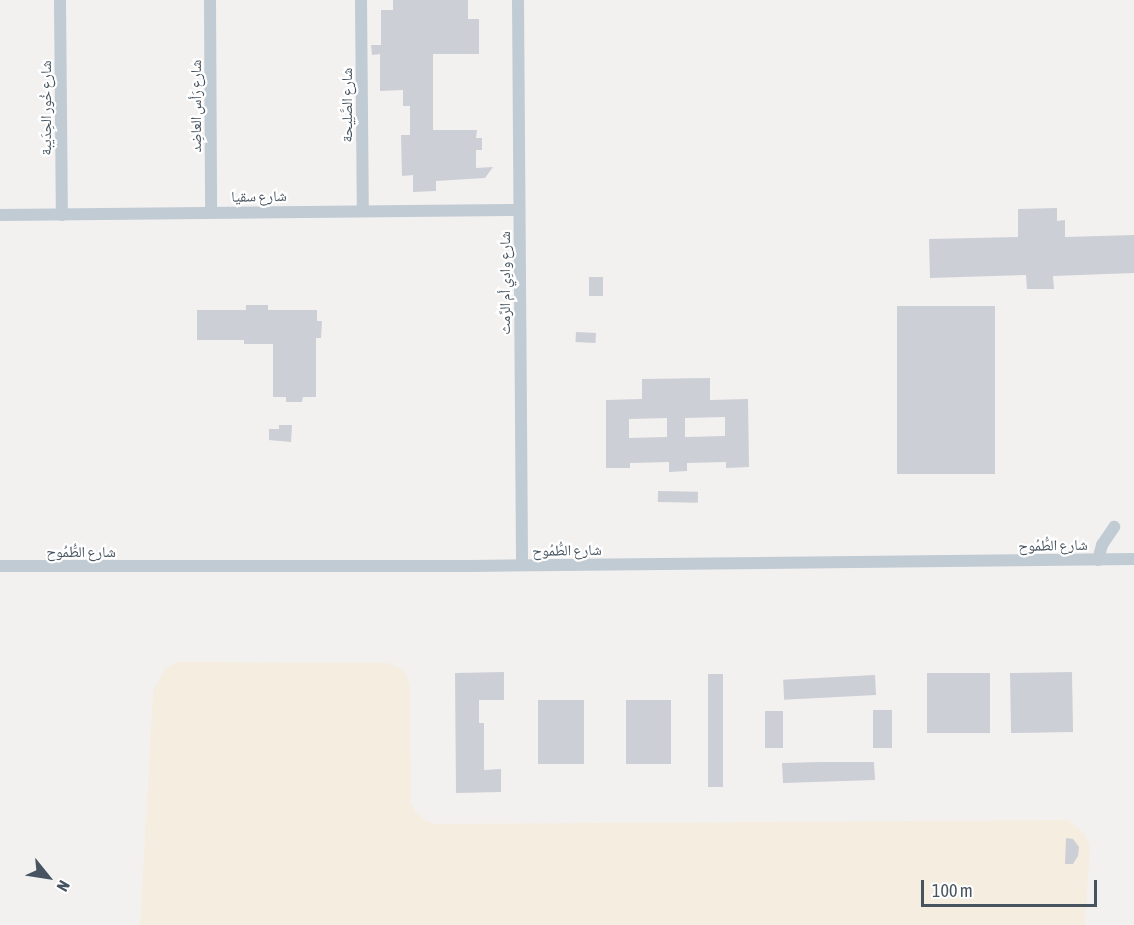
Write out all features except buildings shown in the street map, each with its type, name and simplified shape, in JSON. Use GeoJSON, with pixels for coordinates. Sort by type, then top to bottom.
{"type":"FeatureCollection","features":[{"type":"Feature","properties":{"kind":"street","name":"شارع خُور الحِدَيبة"},"geometry":{"type":"LineString","coordinates":[[60,0],[62,215]]}},
{"type":"Feature","properties":{"kind":"street","name":"شارع رَأس العاضِد"},"geometry":{"type":"LineString","coordinates":[[210,0],[211,212]]}},
{"type":"Feature","properties":{"kind":"street","name":"شارع الصَّلِيحة"},"geometry":{"type":"LineString","coordinates":[[361,0],[363,210]]}},
{"type":"Feature","properties":{"kind":"street","name":"شارع وادِي أم الرِّمث"},"geometry":{"type":"LineString","coordinates":[[518,0],[522,565]]}},
{"type":"Feature","properties":{"kind":"street","name":"شارع سقيا"},"geometry":{"type":"LineString","coordinates":[[0,215],[519,210]]}},
{"type":"Feature","properties":{"kind":"street"},"geometry":{"type":"LineString","coordinates":[[1098,560],[1102,545],[1114,527]]}},
{"type":"Feature","properties":{"kind":"street","name":"شارع الطُّمُوح"},"geometry":{"type":"LineString","coordinates":[[0,566],[522,565],[1134,559]]}},
{"type":"Feature","properties":{"kind":"sand"},"geometry":{"type":"Polygon","coordinates":[[[179,662],[388,663],[398,667],[407,675],[410,688],[411,801],[415,811],[424,820],[437,824],[1068,820],[1085,834],[1090,848],[1085,925],[140,925],[153,691],[165,668],[179,662]]]}}]}
